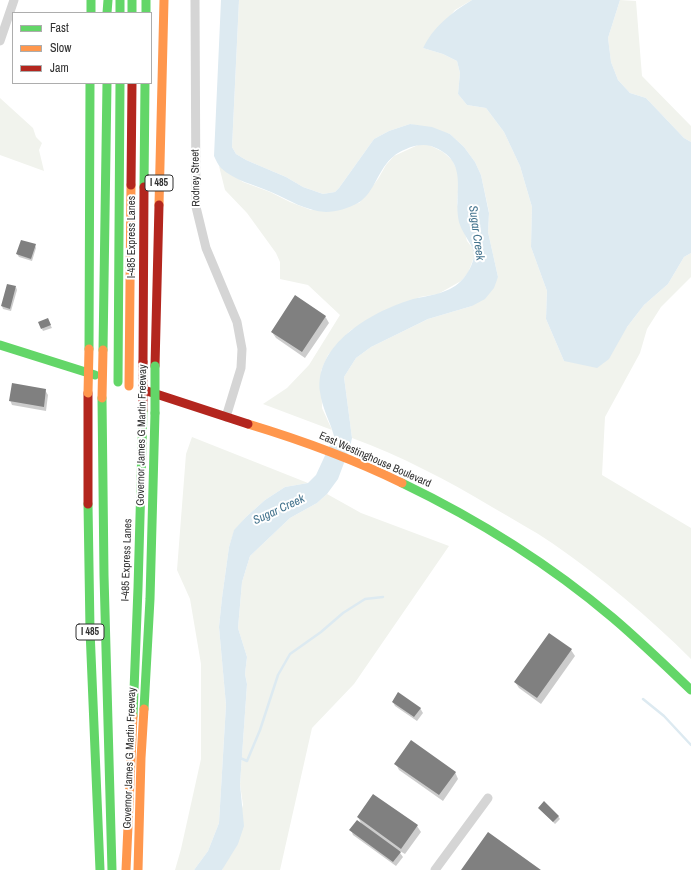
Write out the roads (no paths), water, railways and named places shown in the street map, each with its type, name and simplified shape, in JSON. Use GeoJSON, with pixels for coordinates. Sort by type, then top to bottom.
{"type":"FeatureCollection","features":[{"type":"Feature","properties":{"kind":"main road"},"geometry":{"type":"LineString","coordinates":[[91,0],[91,12]]}},
{"type":"Feature","properties":{"kind":"main road"},"geometry":{"type":"LineString","coordinates":[[107,12],[108,0]]}},
{"type":"Feature","properties":{"kind":"main road"},"geometry":{"type":"LineString","coordinates":[[120,0],[120,12]]}},
{"type":"Feature","properties":{"kind":"main road"},"geometry":{"type":"LineString","coordinates":[[132,0],[132,12]]}},
{"type":"Feature","properties":{"kind":"main road"},"geometry":{"type":"LineString","coordinates":[[146,0],[146,12]]}},
{"type":"Feature","properties":{"kind":"main road","name":"Governor James G Martin Freeway"},"geometry":{"type":"LineString","coordinates":[[138,870],[141,758],[150,599],[164,0]]}},
{"type":"Feature","properties":{"kind":"main road","name":"I 485"},"geometry":{"type":"LineString","coordinates":[[90,84],[88,536],[90,630],[100,870]]}},
{"type":"Feature","properties":{"kind":"main road","name":"I-485 Express Lanes"},"geometry":{"type":"LineString","coordinates":[[107,84],[102,398],[104,575],[112,870]]}},
{"type":"Feature","properties":{"kind":"main road"},"geometry":{"type":"LineString","coordinates":[[118,382],[120,84]]}},
{"type":"Feature","properties":{"kind":"main road"},"geometry":{"type":"LineString","coordinates":[[129,386],[132,84]]}},
{"type":"Feature","properties":{"kind":"main road","name":"I-485 Express Lanes"},"geometry":{"type":"LineString","coordinates":[[126,870],[139,581],[143,362],[145,84]]}},
{"type":"Feature","properties":{"kind":"main road","name":"East Westinghouse Boulevard"},"geometry":{"type":"LineString","coordinates":[[0,345],[307,443],[398,481],[476,521],[520,548],[603,610],[646,647],[691,690]]}},
{"type":"Feature","properties":{"kind":"main road"},"geometry":{"type":"LineString","coordinates":[[94,719],[104,575]]}},
{"type":"Feature","properties":{"kind":"street"},"geometry":{"type":"LineString","coordinates":[[0,40],[14,0]]}},
{"type":"Feature","properties":{"kind":"street","name":"Rodney Street"},"geometry":{"type":"LineString","coordinates":[[195,0],[196,207],[206,248],[237,322],[242,349],[241,368],[226,417]]}},
{"type":"Feature","properties":{"kind":"street"},"geometry":{"type":"LineString","coordinates":[[435,870],[488,798]]}},
{"type":"Feature","properties":{"kind":"water","name":"Sugar Creek"},"geometry":{"type":"Polygon","coordinates":[[[221,0],[239,0],[232,147],[236,154],[246,160],[286,177],[303,187],[323,194],[335,192],[374,139],[389,131],[410,124],[432,127],[450,134],[464,147],[475,162],[481,175],[489,213],[488,232],[498,277],[494,288],[485,299],[472,306],[428,319],[371,347],[356,358],[344,377],[352,438],[338,479],[327,494],[317,503],[290,518],[250,556],[242,582],[238,628],[247,657],[245,674],[247,684],[240,784],[244,826],[238,844],[222,870],[194,870],[208,851],[219,823],[226,705],[219,627],[229,547],[234,530],[265,500],[285,487],[308,483],[316,475],[334,436],[322,404],[320,392],[321,375],[326,359],[336,345],[348,333],[363,322],[395,305],[437,294],[455,286],[468,272],[473,261],[474,254],[474,251],[460,225],[458,214],[458,180],[456,170],[452,160],[444,152],[431,146],[416,146],[398,153],[384,167],[373,187],[364,199],[351,207],[330,212],[312,210],[298,205],[238,179],[221,168],[214,156],[221,0]]]}},
{"type":"Feature","properties":{"kind":"water"},"geometry":{"type":"Polygon","coordinates":[[[472,0],[620,0],[608,38],[611,62],[618,80],[630,93],[646,98],[684,138],[691,142],[691,253],[684,257],[668,284],[644,305],[627,327],[609,359],[597,368],[564,361],[546,319],[547,291],[531,247],[532,207],[520,166],[504,132],[486,108],[467,105],[458,94],[460,73],[457,61],[443,54],[423,48],[432,33],[444,21],[472,0]]]}},
{"type":"Feature","properties":{"kind":"waterway"},"geometry":{"type":"LineString","coordinates":[[238,757],[247,761],[260,730],[278,675],[290,654],[321,632],[343,613],[365,599],[383,597]]}},
{"type":"Feature","properties":{"kind":"waterway"},"geometry":{"type":"LineString","coordinates":[[643,699],[664,716],[691,745]]}}]}
